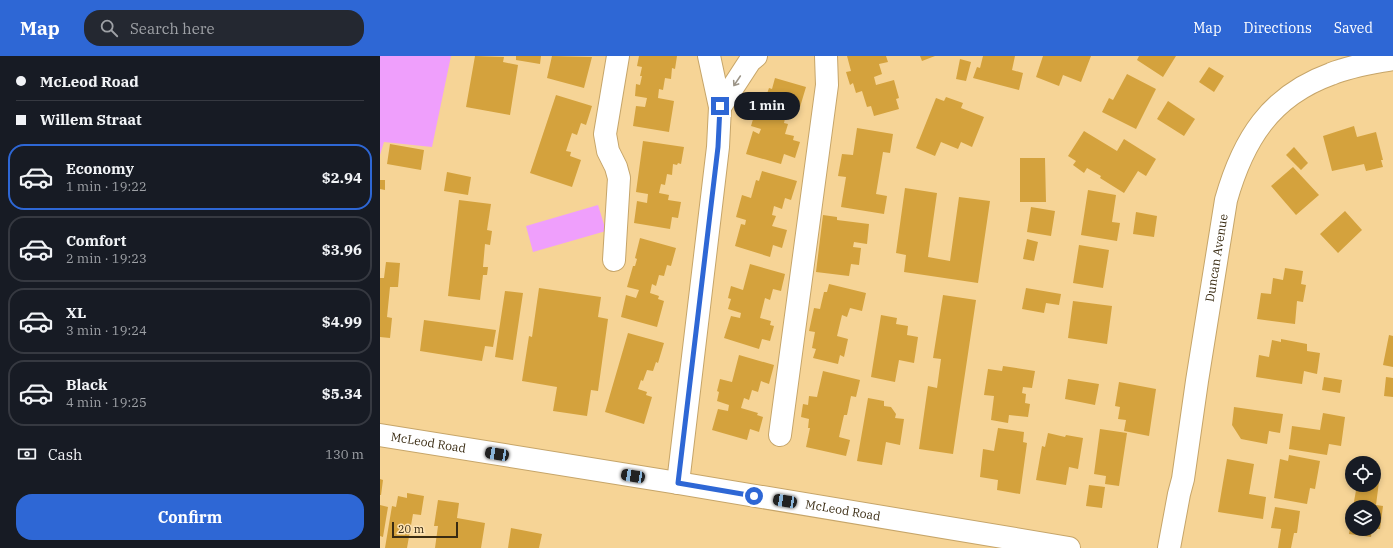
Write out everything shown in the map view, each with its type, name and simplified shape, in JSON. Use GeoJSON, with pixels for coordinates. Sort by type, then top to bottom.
{"type":"FeatureCollection","features":[{"type":"Feature","properties":{"kind":"street"},"geometry":{"type":"LineString","coordinates":[[614,260],[619,178],[616,167],[608,151],[605,129],[618,56]]}},
{"type":"Feature","properties":{"kind":"street"},"geometry":{"type":"LineString","coordinates":[[678,483],[718,147],[720,106],[709,56]]}},
{"type":"Feature","properties":{"kind":"street"},"geometry":{"type":"LineString","coordinates":[[720,106],[750,61],[756,56]]}},
{"type":"Feature","properties":{"kind":"street"},"geometry":{"type":"LineString","coordinates":[[780,435],[827,85],[826,56]]}},
{"type":"Feature","properties":{"kind":"street","name":"Duncan Avenue"},"geometry":{"type":"LineString","coordinates":[[1169,548],[1180,490],[1184,479],[1196,381],[1226,200],[1233,176],[1243,152],[1257,129],[1273,109],[1293,93],[1331,73],[1393,59]]}},
{"type":"Feature","properties":{"kind":"street","name":"McLeod Road"},"geometry":{"type":"LineString","coordinates":[[380,435],[1069,548]]}},
{"type":"Feature","properties":{"kind":"shaded area"},"geometry":{"type":"Polygon","coordinates":[[[380,56],[451,56],[432,147],[384,142],[380,155],[380,56]]]}},
{"type":"Feature","properties":{"kind":"shaded area"},"geometry":{"type":"Polygon","coordinates":[[[598,205],[606,231],[533,252],[526,226],[598,205]]]}},
{"type":"Feature","properties":{"kind":"building"},"geometry":{"type":"Polygon","coordinates":[[[475,56],[504,57],[503,62],[518,65],[510,115],[466,107],[475,56]]]}},
{"type":"Feature","properties":{"kind":"building"},"geometry":{"type":"Polygon","coordinates":[[[516,56],[541,56],[540,64],[516,60],[516,56]]]}},
{"type":"Feature","properties":{"kind":"building"},"geometry":{"type":"Polygon","coordinates":[[[552,56],[592,57],[584,88],[547,78],[552,56]]]}},
{"type":"Feature","properties":{"kind":"building"},"geometry":{"type":"Polygon","coordinates":[[[639,56],[677,56],[675,69],[672,68],[671,79],[665,78],[663,90],[659,89],[658,98],[674,101],[669,132],[633,126],[636,106],[645,107],[647,98],[635,96],[636,84],[640,85],[642,76],[640,76],[642,67],[637,66],[639,56]]]}},
{"type":"Feature","properties":{"kind":"building"},"geometry":{"type":"Polygon","coordinates":[[[847,56],[886,56],[888,62],[879,64],[882,74],[874,77],[876,85],[894,80],[899,98],[896,99],[899,109],[874,116],[871,106],[867,107],[862,91],[856,93],[853,83],[850,85],[846,72],[851,71],[847,56]]]}},
{"type":"Feature","properties":{"kind":"building"},"geometry":{"type":"Polygon","coordinates":[[[920,56],[935,56],[922,61],[920,56]]]}},
{"type":"Feature","properties":{"kind":"building"},"geometry":{"type":"Polygon","coordinates":[[[983,56],[1015,56],[1012,70],[1023,73],[1019,90],[973,78],[977,67],[980,68],[983,56]]]}},
{"type":"Feature","properties":{"kind":"building"},"geometry":{"type":"Polygon","coordinates":[[[1043,56],[1091,56],[1081,82],[1063,75],[1059,86],[1036,77],[1043,56]]]}},
{"type":"Feature","properties":{"kind":"building"},"geometry":{"type":"Polygon","coordinates":[[[1139,56],[1176,56],[1163,77],[1137,60],[1139,56]]]}},
{"type":"Feature","properties":{"kind":"building"},"geometry":{"type":"Polygon","coordinates":[[[960,59],[971,62],[966,81],[956,79],[960,59]]]}},
{"type":"Feature","properties":{"kind":"building"},"geometry":{"type":"Polygon","coordinates":[[[1209,67],[1224,76],[1214,92],[1199,82],[1209,67]]]}},
{"type":"Feature","properties":{"kind":"building"},"geometry":{"type":"Polygon","coordinates":[[[1127,74],[1156,89],[1136,129],[1102,112],[1109,98],[1113,100],[1127,74]]]}},
{"type":"Feature","properties":{"kind":"building"},"geometry":{"type":"Polygon","coordinates":[[[775,78],[806,87],[800,107],[796,106],[793,115],[786,114],[784,123],[788,124],[785,134],[794,136],[793,140],[800,142],[795,158],[784,154],[781,164],[746,154],[753,131],[759,134],[761,129],[751,126],[754,116],[751,115],[755,103],[763,105],[769,88],[772,89],[775,78]]]}},
{"type":"Feature","properties":{"kind":"building"},"geometry":{"type":"Polygon","coordinates":[[[556,95],[592,106],[586,125],[581,123],[577,135],[572,133],[566,151],[571,152],[570,156],[581,160],[572,187],[530,173],[556,95]]]}},
{"type":"Feature","properties":{"kind":"building"},"geometry":{"type":"Polygon","coordinates":[[[946,97],[963,103],[961,108],[984,117],[972,147],[961,142],[958,149],[941,142],[935,156],[916,148],[936,98],[944,101],[946,97]]]}},
{"type":"Feature","properties":{"kind":"building"},"geometry":{"type":"Polygon","coordinates":[[[1168,101],[1195,119],[1184,136],[1157,119],[1168,101]]]}},
{"type":"Feature","properties":{"kind":"building"},"geometry":{"type":"Polygon","coordinates":[[[1354,126],[1357,137],[1376,132],[1383,160],[1381,160],[1383,167],[1366,171],[1364,164],[1332,171],[1323,136],[1354,126]]]}},
{"type":"Feature","properties":{"kind":"building"},"geometry":{"type":"Polygon","coordinates":[[[857,128],[893,134],[890,153],[883,152],[876,194],[887,196],[884,214],[841,207],[846,177],[838,176],[842,154],[853,155],[857,128]]]}},
{"type":"Feature","properties":{"kind":"building"},"geometry":{"type":"Polygon","coordinates":[[[1084,131],[1117,151],[1124,139],[1156,159],[1146,176],[1138,171],[1124,193],[1100,178],[1101,176],[1087,168],[1084,173],[1073,165],[1076,161],[1068,156],[1084,131]]]}},
{"type":"Feature","properties":{"kind":"building"},"geometry":{"type":"Polygon","coordinates":[[[643,141],[684,147],[681,164],[673,164],[672,175],[667,174],[665,185],[661,184],[659,193],[669,195],[668,200],[681,202],[678,218],[672,217],[670,229],[634,223],[637,201],[647,203],[648,194],[636,192],[643,141]]]}},
{"type":"Feature","properties":{"kind":"building"},"geometry":{"type":"Polygon","coordinates":[[[390,144],[424,150],[421,170],[387,164],[390,144]]]}},
{"type":"Feature","properties":{"kind":"building"},"geometry":{"type":"Polygon","coordinates":[[[1294,147],[1308,163],[1301,170],[1286,155],[1294,147]]]}},
{"type":"Feature","properties":{"kind":"building"},"geometry":{"type":"Polygon","coordinates":[[[1020,158],[1045,158],[1046,202],[1020,202],[1020,158]]]}},
{"type":"Feature","properties":{"kind":"building"},"geometry":{"type":"Polygon","coordinates":[[[1293,167],[1319,195],[1296,215],[1271,186],[1293,167]]]}},
{"type":"Feature","properties":{"kind":"building"},"geometry":{"type":"Polygon","coordinates":[[[762,171],[797,181],[791,200],[785,198],[782,209],[774,206],[772,215],[776,216],[772,226],[787,230],[782,248],[773,245],[770,257],[735,246],[741,224],[745,225],[746,220],[736,217],[742,195],[751,198],[756,180],[759,181],[762,171]]]}},
{"type":"Feature","properties":{"kind":"building"},"geometry":{"type":"Polygon","coordinates":[[[447,172],[471,177],[468,195],[444,191],[447,172]]]}},
{"type":"Feature","properties":{"kind":"building"},"geometry":{"type":"Polygon","coordinates":[[[380,180],[385,180],[385,190],[380,189],[380,180]]]}},
{"type":"Feature","properties":{"kind":"building"},"geometry":{"type":"Polygon","coordinates":[[[905,188],[937,193],[928,257],[950,261],[959,197],[990,201],[978,283],[904,272],[906,255],[896,253],[905,188]]]}},
{"type":"Feature","properties":{"kind":"building"},"geometry":{"type":"Polygon","coordinates":[[[1088,190],[1116,195],[1112,222],[1120,223],[1117,241],[1081,235],[1088,190]]]}},
{"type":"Feature","properties":{"kind":"building"},"geometry":{"type":"Polygon","coordinates":[[[459,200],[491,204],[487,230],[492,231],[490,245],[485,244],[483,267],[488,267],[487,275],[483,275],[480,300],[448,296],[459,200]]]}},
{"type":"Feature","properties":{"kind":"building"},"geometry":{"type":"Polygon","coordinates":[[[1031,207],[1055,211],[1051,236],[1027,232],[1031,207]]]}},
{"type":"Feature","properties":{"kind":"building"},"geometry":{"type":"Polygon","coordinates":[[[1345,211],[1362,230],[1338,253],[1320,234],[1345,211]]]}},
{"type":"Feature","properties":{"kind":"building"},"geometry":{"type":"Polygon","coordinates":[[[1136,212],[1157,216],[1154,237],[1133,234],[1136,212]]]}},
{"type":"Feature","properties":{"kind":"building"},"geometry":{"type":"Polygon","coordinates":[[[823,215],[837,217],[837,220],[869,224],[867,244],[854,242],[853,247],[861,248],[859,265],[851,264],[849,276],[816,272],[823,215]]]}},
{"type":"Feature","properties":{"kind":"building"},"geometry":{"type":"Polygon","coordinates":[[[640,238],[676,248],[671,266],[667,265],[664,276],[659,275],[656,286],[652,284],[650,293],[659,296],[658,299],[664,301],[657,327],[621,317],[626,295],[636,298],[639,290],[627,287],[633,266],[635,266],[637,259],[635,258],[640,238]]]}},
{"type":"Feature","properties":{"kind":"building"},"geometry":{"type":"Polygon","coordinates":[[[1027,239],[1038,242],[1034,261],[1023,259],[1027,239]]]}},
{"type":"Feature","properties":{"kind":"building"},"geometry":{"type":"Polygon","coordinates":[[[1079,245],[1109,250],[1103,288],[1073,283],[1079,245]]]}},
{"type":"Feature","properties":{"kind":"building"},"geometry":{"type":"Polygon","coordinates":[[[386,262],[400,263],[398,287],[390,287],[387,317],[392,318],[390,338],[380,337],[380,278],[384,278],[386,262]]]}},
{"type":"Feature","properties":{"kind":"building"},"geometry":{"type":"Polygon","coordinates":[[[750,264],[785,274],[781,291],[773,289],[770,300],[765,298],[760,318],[771,321],[770,325],[774,326],[770,341],[762,339],[759,349],[724,338],[731,316],[740,318],[741,313],[728,309],[731,299],[728,298],[731,286],[743,290],[750,264]]]}},
{"type":"Feature","properties":{"kind":"building"},"geometry":{"type":"Polygon","coordinates":[[[1285,268],[1303,271],[1301,284],[1306,285],[1303,302],[1297,301],[1295,324],[1257,319],[1261,293],[1271,294],[1273,278],[1283,280],[1285,268]]]}},
{"type":"Feature","properties":{"kind":"building"},"geometry":{"type":"Polygon","coordinates":[[[829,284],[866,293],[862,311],[850,308],[847,317],[842,315],[837,336],[848,339],[844,357],[840,355],[838,364],[813,358],[816,349],[812,348],[815,332],[809,331],[814,308],[820,309],[824,292],[827,292],[829,284]]]}},
{"type":"Feature","properties":{"kind":"building"},"geometry":{"type":"Polygon","coordinates":[[[539,288],[601,297],[598,317],[608,319],[598,391],[591,390],[587,416],[553,411],[557,387],[522,381],[529,336],[532,337],[539,288]]]}},
{"type":"Feature","properties":{"kind":"building"},"geometry":{"type":"Polygon","coordinates":[[[1026,288],[1061,294],[1059,305],[1046,303],[1044,313],[1022,309],[1026,288]]]}},
{"type":"Feature","properties":{"kind":"building"},"geometry":{"type":"Polygon","coordinates":[[[505,291],[523,293],[513,360],[495,357],[505,291]]]}},
{"type":"Feature","properties":{"kind":"building"},"geometry":{"type":"Polygon","coordinates":[[[943,295],[976,300],[953,454],[919,449],[928,386],[937,388],[941,359],[933,358],[943,295]]]}},
{"type":"Feature","properties":{"kind":"building"},"geometry":{"type":"Polygon","coordinates":[[[1073,301],[1112,306],[1107,344],[1068,338],[1073,301]]]}},
{"type":"Feature","properties":{"kind":"building"},"geometry":{"type":"Polygon","coordinates":[[[881,315],[897,318],[896,324],[908,326],[907,335],[918,337],[914,363],[899,360],[895,382],[871,377],[881,315]]]}},
{"type":"Feature","properties":{"kind":"building"},"geometry":{"type":"Polygon","coordinates":[[[424,320],[496,330],[493,347],[485,346],[482,361],[420,351],[424,320]]]}},
{"type":"Feature","properties":{"kind":"building"},"geometry":{"type":"Polygon","coordinates":[[[628,333],[664,343],[658,363],[656,362],[653,371],[647,370],[638,389],[647,392],[646,395],[652,397],[644,424],[605,412],[628,333]]]}},
{"type":"Feature","properties":{"kind":"building"},"geometry":{"type":"Polygon","coordinates":[[[1389,335],[1393,336],[1393,367],[1383,365],[1389,335]]]}},
{"type":"Feature","properties":{"kind":"building"},"geometry":{"type":"Polygon","coordinates":[[[1281,339],[1307,344],[1307,351],[1320,353],[1317,374],[1304,371],[1302,384],[1256,377],[1259,355],[1269,357],[1272,340],[1281,342],[1281,339]]]}},
{"type":"Feature","properties":{"kind":"building"},"geometry":{"type":"Polygon","coordinates":[[[739,355],[774,365],[769,384],[761,381],[758,392],[752,390],[749,400],[744,398],[741,408],[758,413],[757,415],[763,417],[759,432],[750,429],[747,440],[712,430],[718,409],[728,411],[729,405],[717,401],[719,392],[717,391],[720,379],[732,382],[739,355]]]}},
{"type":"Feature","properties":{"kind":"building"},"geometry":{"type":"Polygon","coordinates":[[[1003,366],[1035,371],[1032,388],[1023,387],[1022,393],[1026,394],[1025,403],[1030,404],[1028,417],[1009,415],[1008,423],[991,420],[994,396],[984,395],[988,369],[1002,371],[1003,366]]]}},
{"type":"Feature","properties":{"kind":"building"},"geometry":{"type":"Polygon","coordinates":[[[823,371],[860,380],[856,397],[851,396],[847,415],[844,415],[839,437],[850,440],[846,456],[806,447],[810,428],[808,428],[809,419],[801,417],[803,404],[808,405],[809,396],[817,397],[823,371]]]}},
{"type":"Feature","properties":{"kind":"building"},"geometry":{"type":"Polygon","coordinates":[[[1324,377],[1342,380],[1340,393],[1322,390],[1324,377]]]}},
{"type":"Feature","properties":{"kind":"building"},"geometry":{"type":"Polygon","coordinates":[[[1386,377],[1393,378],[1393,397],[1384,396],[1386,377]]]}},
{"type":"Feature","properties":{"kind":"building"},"geometry":{"type":"Polygon","coordinates":[[[1068,379],[1099,384],[1095,405],[1065,399],[1068,379]]]}},
{"type":"Feature","properties":{"kind":"building"},"geometry":{"type":"Polygon","coordinates":[[[1119,382],[1156,389],[1149,436],[1124,431],[1126,420],[1118,419],[1120,407],[1115,406],[1119,382]]]}},
{"type":"Feature","properties":{"kind":"building"},"geometry":{"type":"Polygon","coordinates":[[[868,398],[884,401],[884,406],[891,407],[896,414],[895,418],[904,419],[900,445],[886,442],[882,465],[857,461],[868,398]]]}},
{"type":"Feature","properties":{"kind":"building"},"geometry":{"type":"Polygon","coordinates":[[[1234,407],[1283,414],[1280,433],[1269,431],[1267,444],[1241,439],[1232,425],[1234,407]]]}},
{"type":"Feature","properties":{"kind":"building"},"geometry":{"type":"Polygon","coordinates":[[[1323,413],[1345,417],[1341,446],[1329,444],[1327,455],[1289,449],[1292,426],[1320,430],[1323,413]]]}},
{"type":"Feature","properties":{"kind":"building"},"geometry":{"type":"Polygon","coordinates":[[[998,428],[1024,432],[1023,442],[1027,443],[1020,494],[997,490],[998,480],[980,477],[983,449],[994,451],[998,428]]]}},
{"type":"Feature","properties":{"kind":"building"},"geometry":{"type":"Polygon","coordinates":[[[1100,429],[1127,433],[1119,486],[1105,484],[1106,476],[1094,474],[1100,429]]]}},
{"type":"Feature","properties":{"kind":"building"},"geometry":{"type":"Polygon","coordinates":[[[1048,433],[1065,437],[1066,435],[1083,438],[1078,469],[1069,467],[1066,485],[1036,480],[1042,446],[1045,447],[1048,433]]]}},
{"type":"Feature","properties":{"kind":"building"},"geometry":{"type":"Polygon","coordinates":[[[1289,455],[1320,461],[1315,489],[1310,488],[1307,504],[1274,498],[1280,459],[1288,461],[1289,455]]]}},
{"type":"Feature","properties":{"kind":"building"},"geometry":{"type":"Polygon","coordinates":[[[1227,459],[1254,464],[1249,494],[1266,497],[1263,519],[1218,512],[1227,459]]]}},
{"type":"Feature","properties":{"kind":"building"},"geometry":{"type":"Polygon","coordinates":[[[380,479],[383,480],[381,495],[380,495],[380,479]]]}},
{"type":"Feature","properties":{"kind":"building"},"geometry":{"type":"Polygon","coordinates":[[[1089,485],[1105,487],[1102,508],[1086,506],[1089,485]]]}},
{"type":"Feature","properties":{"kind":"building"},"geometry":{"type":"Polygon","coordinates":[[[1356,492],[1378,492],[1377,500],[1354,500],[1356,492]]]}},
{"type":"Feature","properties":{"kind":"building"},"geometry":{"type":"Polygon","coordinates":[[[407,493],[424,496],[421,515],[413,514],[407,548],[385,548],[392,506],[396,507],[398,496],[407,498],[407,493]]]}},
{"type":"Feature","properties":{"kind":"building"},"geometry":{"type":"Polygon","coordinates":[[[438,500],[459,503],[457,518],[485,523],[481,548],[435,548],[438,526],[434,526],[438,500]]]}},
{"type":"Feature","properties":{"kind":"building"},"geometry":{"type":"Polygon","coordinates":[[[380,505],[388,507],[383,537],[380,536],[380,505]]]}},
{"type":"Feature","properties":{"kind":"building"},"geometry":{"type":"Polygon","coordinates":[[[1381,506],[1383,506],[1381,521],[1381,506]]]}},
{"type":"Feature","properties":{"kind":"building"},"geometry":{"type":"Polygon","coordinates":[[[1275,507],[1300,511],[1297,533],[1294,533],[1291,548],[1278,548],[1281,529],[1271,528],[1275,507]]]}},
{"type":"Feature","properties":{"kind":"building"},"geometry":{"type":"Polygon","coordinates":[[[511,528],[542,534],[539,548],[508,548],[511,528]]]}},
{"type":"Feature","properties":{"kind":"route"},"geometry":{"type":"LineString","coordinates":[[720,106],[718,147],[678,483],[754,496]]}}]}
